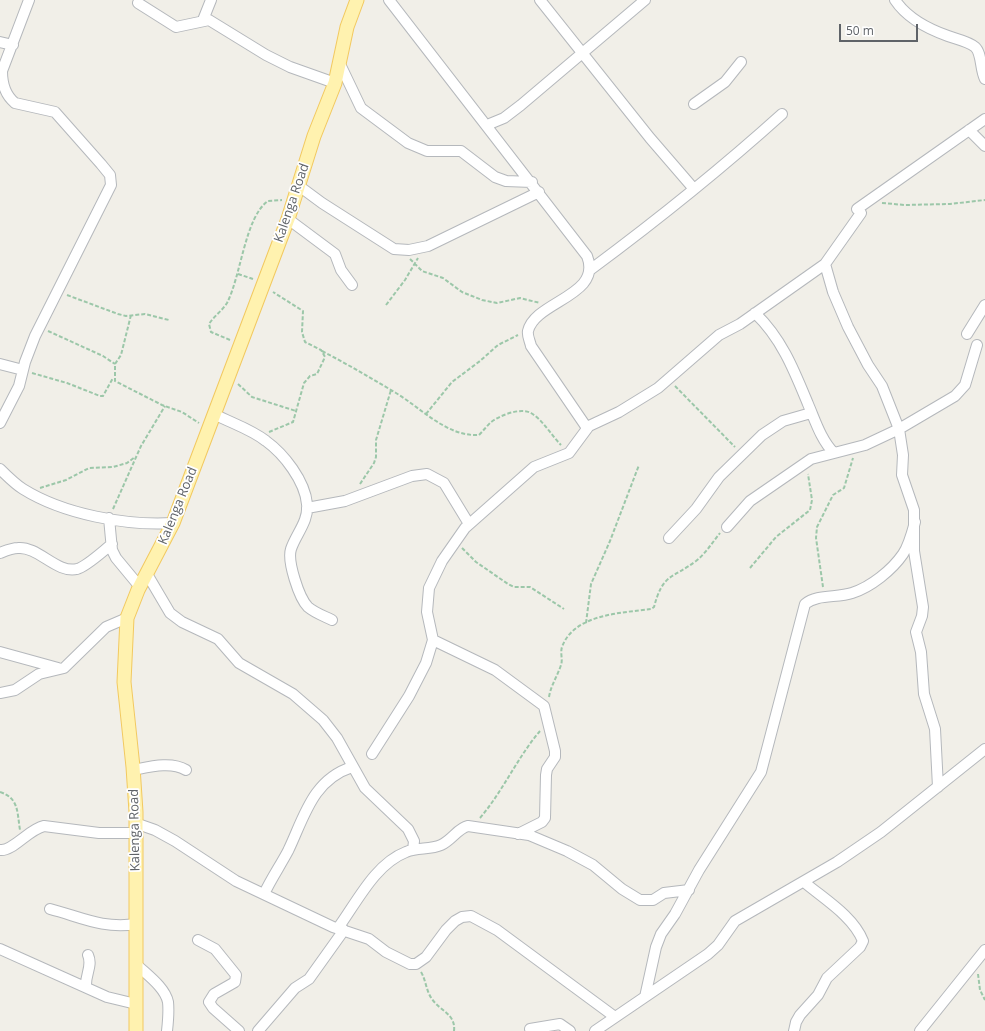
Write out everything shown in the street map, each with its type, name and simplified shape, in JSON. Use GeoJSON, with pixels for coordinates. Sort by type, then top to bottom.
{"type":"FeatureCollection","features":[{"type":"Feature","properties":{"kind":"main road","name":"Kalenga Road"},"geometry":{"type":"LineString","coordinates":[[136,1031],[134,770],[124,682],[127,618],[140,587],[173,523],[288,219],[314,136],[335,83],[348,27],[357,0]]}},
{"type":"Feature","properties":{"kind":"street"},"geometry":{"type":"LineString","coordinates":[[11,100],[2,82],[2,71],[29,0]]}},
{"type":"Feature","properties":{"kind":"street"},"geometry":{"type":"LineString","coordinates":[[203,20],[211,0]]}},
{"type":"Feature","properties":{"kind":"street"},"geometry":{"type":"LineString","coordinates":[[389,0],[532,182],[587,256],[590,270]]}},
{"type":"Feature","properties":{"kind":"street"},"geometry":{"type":"LineString","coordinates":[[540,0],[584,52],[650,138],[694,189]]}},
{"type":"Feature","properties":{"kind":"street"},"geometry":{"type":"LineString","coordinates":[[486,125],[504,118],[521,105],[645,0]]}},
{"type":"Feature","properties":{"kind":"street"},"geometry":{"type":"LineString","coordinates":[[894,0],[911,18],[939,33],[975,47],[979,53],[985,79]]}},
{"type":"Feature","properties":{"kind":"street"},"geometry":{"type":"LineString","coordinates":[[138,3],[176,28],[190,26],[203,20],[209,20],[266,55],[290,67],[335,83]]}},
{"type":"Feature","properties":{"kind":"street"},"geometry":{"type":"LineString","coordinates":[[0,42],[13,45]]}},
{"type":"Feature","properties":{"kind":"street"},"geometry":{"type":"LineString","coordinates":[[339,62],[361,108],[408,143],[427,151],[461,151],[495,176],[506,181],[532,182]]}},
{"type":"Feature","properties":{"kind":"street"},"geometry":{"type":"LineString","coordinates":[[694,104],[725,82],[741,62]]}},
{"type":"Feature","properties":{"kind":"street"},"geometry":{"type":"LineString","coordinates":[[0,97],[11,100],[15,103],[55,112],[110,175],[111,181],[111,185],[39,328],[23,370],[19,386],[0,422]]}},
{"type":"Feature","properties":{"kind":"street"},"geometry":{"type":"LineString","coordinates":[[587,428],[531,346],[528,330],[538,316],[574,293],[585,280],[590,270],[651,224],[738,154],[782,114]]}},
{"type":"Feature","properties":{"kind":"street"},"geometry":{"type":"LineString","coordinates":[[372,754],[409,696],[426,663],[433,640],[427,612],[429,588],[442,561],[469,524],[534,467],[570,453],[587,428],[620,412],[669,380],[719,335],[755,313],[825,264],[859,211],[867,202],[985,120]]}},
{"type":"Feature","properties":{"kind":"street"},"geometry":{"type":"LineString","coordinates":[[969,130],[985,146]]}},
{"type":"Feature","properties":{"kind":"street"},"geometry":{"type":"LineString","coordinates":[[299,186],[338,214],[398,250],[409,250],[428,246],[539,192]]}},
{"type":"Feature","properties":{"kind":"street"},"geometry":{"type":"LineString","coordinates":[[288,219],[335,254],[341,270],[352,285]]}},
{"type":"Feature","properties":{"kind":"street"},"geometry":{"type":"LineString","coordinates":[[825,264],[833,292],[842,313],[868,365],[882,386],[899,429],[903,455],[902,475],[914,510],[914,551],[923,606],[922,616],[916,632],[921,652],[924,694],[935,729],[938,787]]}},
{"type":"Feature","properties":{"kind":"street"},"geometry":{"type":"LineString","coordinates":[[967,334],[985,305]]}},
{"type":"Feature","properties":{"kind":"street"},"geometry":{"type":"LineString","coordinates":[[755,313],[776,337],[795,372],[811,413],[828,446],[834,453]]}},
{"type":"Feature","properties":{"kind":"street"},"geometry":{"type":"LineString","coordinates":[[727,527],[750,501],[806,463],[822,455],[856,448],[899,429],[955,396],[965,386],[977,345]]}},
{"type":"Feature","properties":{"kind":"street"},"geometry":{"type":"LineString","coordinates":[[0,364],[23,370]]}},
{"type":"Feature","properties":{"kind":"street"},"geometry":{"type":"LineString","coordinates":[[669,538],[696,509],[719,477],[768,430],[783,421],[811,413]]}},
{"type":"Feature","properties":{"kind":"street"},"geometry":{"type":"LineString","coordinates":[[214,414],[267,441],[295,473],[305,494],[307,508],[305,519],[291,550],[290,559],[302,598],[307,606],[315,612],[332,620]]}},
{"type":"Feature","properties":{"kind":"street"},"geometry":{"type":"LineString","coordinates":[[0,469],[23,489],[58,506],[109,518],[153,524],[173,523]]}},
{"type":"Feature","properties":{"kind":"street"},"geometry":{"type":"LineString","coordinates":[[307,508],[345,501],[419,473],[427,474],[444,483],[469,524]]}},
{"type":"Feature","properties":{"kind":"street"},"geometry":{"type":"LineString","coordinates":[[109,518],[112,544],[116,558],[140,587]]}},
{"type":"Feature","properties":{"kind":"street"},"geometry":{"type":"LineString","coordinates":[[645,997],[660,934],[675,914],[761,772],[780,694],[791,661],[802,608],[808,602],[824,597],[852,593],[868,586],[887,571],[903,554],[912,536],[915,522]]}},
{"type":"Feature","properties":{"kind":"street"},"geometry":{"type":"LineString","coordinates":[[0,553],[16,548],[27,549],[54,564],[75,570],[82,567],[112,544]]}},
{"type":"Feature","properties":{"kind":"street"},"geometry":{"type":"LineString","coordinates":[[147,574],[170,613],[182,622],[218,639],[239,663],[294,694],[314,710],[337,738],[365,788],[408,829],[414,841],[413,850]]}},
{"type":"Feature","properties":{"kind":"street"},"geometry":{"type":"LineString","coordinates":[[3,691],[15,690],[39,674],[62,669],[78,656],[106,627],[127,618]]}},
{"type":"Feature","properties":{"kind":"street"},"geometry":{"type":"LineString","coordinates":[[433,640],[495,670],[544,706],[555,751],[555,757],[547,769],[546,775],[545,818],[542,822],[518,834]]}},
{"type":"Feature","properties":{"kind":"street"},"geometry":{"type":"LineString","coordinates":[[0,652],[62,669]]}},
{"type":"Feature","properties":{"kind":"street"},"geometry":{"type":"LineString","coordinates":[[600,1030],[615,1017],[708,954],[740,918],[837,862],[881,832],[985,749]]}},
{"type":"Feature","properties":{"kind":"street"},"geometry":{"type":"LineString","coordinates":[[134,770],[171,766],[181,767],[186,770]]}},
{"type":"Feature","properties":{"kind":"street"},"geometry":{"type":"LineString","coordinates":[[264,894],[284,859],[309,803],[328,778],[341,770],[352,767]]}},
{"type":"Feature","properties":{"kind":"street"},"geometry":{"type":"LineString","coordinates":[[0,850],[8,850],[38,827],[44,826],[99,833],[135,828],[155,830],[175,841],[236,881],[341,929],[369,939],[386,952],[407,963],[416,964],[426,956],[446,930],[455,922],[462,917],[471,916],[497,930],[615,1017]]}},
{"type":"Feature","properties":{"kind":"street"},"geometry":{"type":"LineString","coordinates":[[258,1031],[295,988],[309,979],[381,869],[396,857],[413,850],[435,847],[451,840],[464,827],[473,826],[529,835],[567,851],[593,865],[622,889],[640,900],[653,900],[664,893],[689,890]]}},
{"type":"Feature","properties":{"kind":"street"},"geometry":{"type":"LineString","coordinates":[[794,1031],[796,1022],[800,1015],[818,995],[827,978],[860,947],[863,941],[860,933],[844,915],[804,882]]}},
{"type":"Feature","properties":{"kind":"street"},"geometry":{"type":"LineString","coordinates":[[50,909],[94,923],[123,926],[136,924]]}},
{"type":"Feature","properties":{"kind":"street"},"geometry":{"type":"LineString","coordinates":[[198,940],[214,950],[236,975],[235,982],[214,994],[209,1002],[213,1008],[240,1031]]}},
{"type":"Feature","properties":{"kind":"street"},"geometry":{"type":"LineString","coordinates":[[0,949],[107,997],[136,1004]]}},
{"type":"Feature","properties":{"kind":"street"},"geometry":{"type":"LineString","coordinates":[[920,1031],[985,950]]}},
{"type":"Feature","properties":{"kind":"street"},"geometry":{"type":"LineString","coordinates":[[86,987],[85,978],[90,966],[88,955]]}},
{"type":"Feature","properties":{"kind":"street"},"geometry":{"type":"LineString","coordinates":[[136,964],[162,991],[168,1002],[167,1031]]}},
{"type":"Feature","properties":{"kind":"street"},"geometry":{"type":"LineString","coordinates":[[530,1029],[560,1024],[570,1031]]}},
{"type":"Feature","properties":{"kind":"path"},"geometry":{"type":"LineString","coordinates":[[241,344],[213,334],[209,326],[226,303],[238,274],[251,225],[263,205],[275,200],[293,202]]}},
{"type":"Feature","properties":{"kind":"path"},"geometry":{"type":"LineString","coordinates":[[867,202],[905,205],[950,204],[985,200]]}},
{"type":"Feature","properties":{"kind":"path"},"geometry":{"type":"LineString","coordinates":[[398,250],[415,263],[422,271],[443,278],[462,292],[482,300],[497,303],[520,298],[552,306]]}},
{"type":"Feature","properties":{"kind":"path"},"geometry":{"type":"LineString","coordinates":[[386,305],[406,280],[415,263]]}},
{"type":"Feature","properties":{"kind":"path"},"geometry":{"type":"LineString","coordinates":[[238,274],[263,283],[279,298],[303,311],[302,332],[305,342],[391,390],[426,414],[450,428],[468,434],[477,435],[499,417],[523,410],[530,412],[539,420],[553,438],[570,453]]}},
{"type":"Feature","properties":{"kind":"path"},"geometry":{"type":"LineString","coordinates":[[57,291],[118,314],[145,314],[169,320]]}},
{"type":"Feature","properties":{"kind":"path"},"geometry":{"type":"LineString","coordinates":[[23,370],[67,383],[103,396],[114,377],[116,364],[120,355],[130,315]]}},
{"type":"Feature","properties":{"kind":"path"},"geometry":{"type":"LineString","coordinates":[[39,328],[103,356],[116,364]]}},
{"type":"Feature","properties":{"kind":"path"},"geometry":{"type":"LineString","coordinates":[[426,414],[452,382],[498,345],[528,330]]}},
{"type":"Feature","properties":{"kind":"path"},"geometry":{"type":"LineString","coordinates":[[259,436],[293,422],[304,383],[310,376],[317,374],[324,360],[322,351]]}},
{"type":"Feature","properties":{"kind":"path"},"geometry":{"type":"LineString","coordinates":[[231,371],[238,384],[252,396],[296,411]]}},
{"type":"Feature","properties":{"kind":"path"},"geometry":{"type":"LineString","coordinates":[[114,377],[118,384],[165,406],[182,412],[208,429]]}},
{"type":"Feature","properties":{"kind":"path"},"geometry":{"type":"LineString","coordinates":[[669,380],[697,406],[709,422],[734,446],[744,453]]}},
{"type":"Feature","properties":{"kind":"path"},"geometry":{"type":"LineString","coordinates":[[359,485],[374,463],[376,457],[376,440],[391,390]]}},
{"type":"Feature","properties":{"kind":"path"},"geometry":{"type":"LineString","coordinates":[[109,518],[136,456],[165,406]]}},
{"type":"Feature","properties":{"kind":"path"},"geometry":{"type":"LineString","coordinates":[[824,597],[816,538],[817,527],[833,495],[846,485],[856,448]]}},
{"type":"Feature","properties":{"kind":"path"},"geometry":{"type":"LineString","coordinates":[[30,492],[66,480],[89,468],[120,466],[136,456]]}},
{"type":"Feature","properties":{"kind":"path"},"geometry":{"type":"LineString","coordinates":[[750,568],[776,537],[810,510],[812,500],[806,463]]}},
{"type":"Feature","properties":{"kind":"path"},"geometry":{"type":"LineString","coordinates":[[586,623],[591,584],[639,465]]}},
{"type":"Feature","properties":{"kind":"path"},"geometry":{"type":"LineString","coordinates":[[473,826],[498,796],[530,742],[548,721],[551,686],[562,663],[561,653],[563,646],[570,635],[586,623],[596,618],[650,609],[654,607],[666,579],[695,562],[707,551],[727,527]]}},
{"type":"Feature","properties":{"kind":"path"},"geometry":{"type":"LineString","coordinates":[[456,542],[476,562],[508,584],[514,587],[530,587],[564,609]]}},
{"type":"Feature","properties":{"kind":"path"},"geometry":{"type":"LineString","coordinates":[[0,792],[6,794],[15,801],[21,839]]}},
{"type":"Feature","properties":{"kind":"path"},"geometry":{"type":"LineString","coordinates":[[977,960],[980,990],[985,1000]]}},
{"type":"Feature","properties":{"kind":"path"},"geometry":{"type":"LineString","coordinates":[[416,964],[426,979],[431,998],[453,1018],[454,1031]]}}]}
